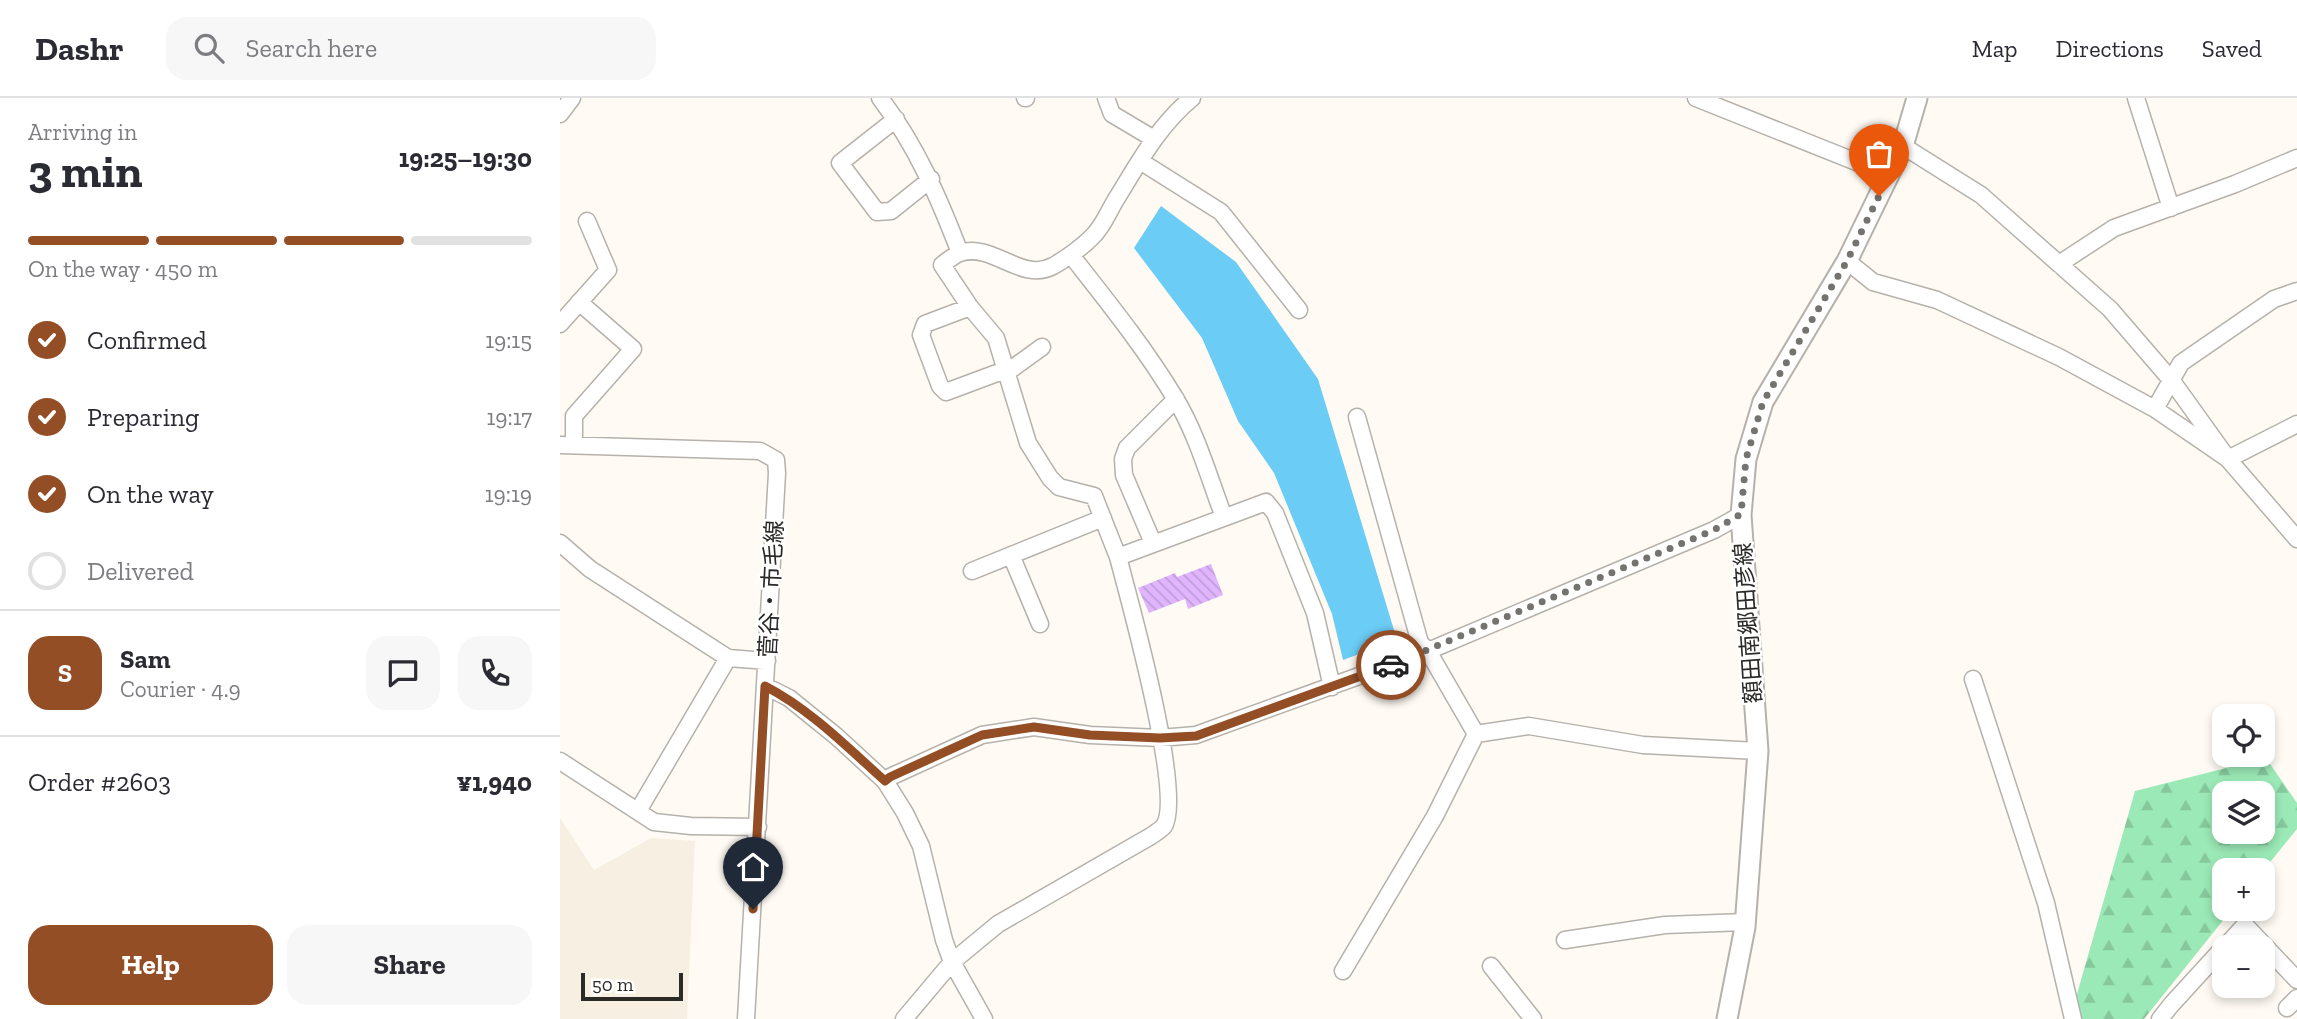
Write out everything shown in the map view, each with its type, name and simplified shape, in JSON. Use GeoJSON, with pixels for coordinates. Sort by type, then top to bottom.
{"type":"FeatureCollection","features":[{"type":"Feature","properties":{"kind":"main road","name":"額田南郷田彦線"},"geometry":{"type":"LineString","coordinates":[[1727,1019],[1745,922],[1758,751],[1741,514],[1746,459],[1763,402],[1847,261],[1903,146],[1917,98]]}},
{"type":"Feature","properties":{"kind":"street"},"geometry":{"type":"LineString","coordinates":[[560,114],[572,98]]}},
{"type":"Feature","properties":{"kind":"street"},"geometry":{"type":"LineString","coordinates":[[880,98],[896,119],[930,179],[960,253]]}},
{"type":"Feature","properties":{"kind":"street"},"geometry":{"type":"LineString","coordinates":[[1106,98],[1112,114],[1154,139]]}},
{"type":"Feature","properties":{"kind":"street"},"geometry":{"type":"LineString","coordinates":[[904,1019],[952,962],[998,924],[1164,826],[1170,800],[1144,652],[1118,557],[1103,518],[1094,496],[1059,487],[1050,478],[1028,443],[996,338],[970,307],[942,265],[960,253],[981,251],[1018,267],[1049,268],[1071,255],[1094,236],[1154,139],[1171,106],[1192,98]]}},
{"type":"Feature","properties":{"kind":"street"},"geometry":{"type":"LineString","coordinates":[[1696,98],[1889,175]]}},
{"type":"Feature","properties":{"kind":"street"},"geometry":{"type":"LineString","coordinates":[[2136,98],[2171,208]]}},
{"type":"Feature","properties":{"kind":"street"},"geometry":{"type":"LineString","coordinates":[[896,119],[840,163],[877,212],[891,211],[930,179]]}},
{"type":"Feature","properties":{"kind":"street"},"geometry":{"type":"LineString","coordinates":[[1903,146],[1981,195],[2110,309],[2172,381],[2228,459],[2297,539]]}},
{"type":"Feature","properties":{"kind":"street"},"geometry":{"type":"LineString","coordinates":[[2059,264],[2114,228],[2297,158]]}},
{"type":"Feature","properties":{"kind":"street"},"geometry":{"type":"LineString","coordinates":[[1140,161],[1221,212],[1299,310]]}},
{"type":"Feature","properties":{"kind":"street"},"geometry":{"type":"LineString","coordinates":[[560,324],[608,270],[587,221]]}},
{"type":"Feature","properties":{"kind":"street"},"geometry":{"type":"LineString","coordinates":[[1071,255],[1176,399],[1224,517]]}},
{"type":"Feature","properties":{"kind":"street"},"geometry":{"type":"LineString","coordinates":[[1847,261],[1873,282],[1937,300],[2059,357],[2155,409],[2228,459]]}},
{"type":"Feature","properties":{"kind":"street"},"geometry":{"type":"LineString","coordinates":[[2155,409],[2181,363],[2274,299],[2297,290]]}},
{"type":"Feature","properties":{"kind":"street"},"geometry":{"type":"LineString","coordinates":[[567,445],[574,416],[633,349],[579,302]]}},
{"type":"Feature","properties":{"kind":"street"},"geometry":{"type":"LineString","coordinates":[[970,307],[925,324],[922,335],[940,386],[946,392],[997,373],[1006,373],[1042,347]]}},
{"type":"Feature","properties":{"kind":"street"},"geometry":{"type":"LineString","coordinates":[[1153,543],[1124,475],[1123,459],[1127,448],[1176,399]]}},
{"type":"Feature","properties":{"kind":"street"},"geometry":{"type":"LineString","coordinates":[[1357,416],[1420,643],[1428,651],[1476,734]]}},
{"type":"Feature","properties":{"kind":"street"},"geometry":{"type":"LineString","coordinates":[[2228,459],[2297,424]]}},
{"type":"Feature","properties":{"kind":"street","name":"菅谷・市毛線"},"geometry":{"type":"LineString","coordinates":[[567,445],[760,451],[776,460],[778,472],[746,1019]]}},
{"type":"Feature","properties":{"kind":"street"},"geometry":{"type":"LineString","coordinates":[[1118,557],[1266,502],[1275,513],[1315,613],[1332,687]]}},
{"type":"Feature","properties":{"kind":"street"},"geometry":{"type":"LineString","coordinates":[[885,781],[982,735],[1034,727],[1090,735],[1160,738],[1196,736],[1428,651],[1714,530],[1741,514]]}},
{"type":"Feature","properties":{"kind":"street"},"geometry":{"type":"LineString","coordinates":[[972,571],[1103,518]]}},
{"type":"Feature","properties":{"kind":"street"},"geometry":{"type":"LineString","coordinates":[[560,542],[590,569],[729,658],[767,661]]}},
{"type":"Feature","properties":{"kind":"street"},"geometry":{"type":"LineString","coordinates":[[1011,555],[1040,624]]}},
{"type":"Feature","properties":{"kind":"street"},"geometry":{"type":"LineString","coordinates":[[638,811],[729,658]]}},
{"type":"Feature","properties":{"kind":"street"},"geometry":{"type":"LineString","coordinates":[[1973,679],[2046,903],[2073,1019]]}},
{"type":"Feature","properties":{"kind":"street"},"geometry":{"type":"LineString","coordinates":[[765,686],[799,706],[885,781],[921,846],[952,962],[984,1019]]}},
{"type":"Feature","properties":{"kind":"street"},"geometry":{"type":"LineString","coordinates":[[1476,734],[1529,726],[1643,745],[1758,751]]}},
{"type":"Feature","properties":{"kind":"street"},"geometry":{"type":"LineString","coordinates":[[1343,971],[1435,816],[1476,734]]}},
{"type":"Feature","properties":{"kind":"street"},"geometry":{"type":"LineString","coordinates":[[560,761],[654,822],[691,826],[758,827]]}},
{"type":"Feature","properties":{"kind":"street"},"geometry":{"type":"LineString","coordinates":[[1565,940],[1665,925],[1745,922]]}},
{"type":"Feature","properties":{"kind":"street"},"geometry":{"type":"LineString","coordinates":[[2235,935],[2245,925],[2254,935]]}},
{"type":"Feature","properties":{"kind":"street"},"geometry":{"type":"LineString","coordinates":[[2275,957],[2297,981]]}},
{"type":"Feature","properties":{"kind":"street"},"geometry":{"type":"LineString","coordinates":[[2160,1019],[2212,960]]}},
{"type":"Feature","properties":{"kind":"street"},"geometry":{"type":"LineString","coordinates":[[1491,966],[1533,1019]]}},
{"type":"Feature","properties":{"kind":"shaded area"},"geometry":{"type":"Polygon","coordinates":[[[560,818],[594,870],[651,838],[695,841],[687,1019],[560,1019],[560,818]]]}},
{"type":"Feature","properties":{"kind":"green space"},"geometry":{"type":"Polygon","coordinates":[[[2230,767],[2272,767],[2297,803],[2297,829],[2274,858],[2212,858],[2212,921],[2223,921],[2144,1019],[2079,1019],[2075,1001],[2135,791],[2230,767]]]}},
{"type":"Feature","properties":{"kind":"water"},"geometry":{"type":"Polygon","coordinates":[[[1161,206],[1236,262],[1318,379],[1397,640],[1343,660],[1332,614],[1274,473],[1238,421],[1202,338],[1134,248],[1161,206]]]}},
{"type":"Feature","properties":{"kind":"building"},"geometry":{"type":"Polygon","coordinates":[[[1211,564],[1223,595],[1188,609],[1185,599],[1149,613],[1138,588],[1175,573],[1177,577],[1211,564]]]}},
{"type":"Feature","properties":{"kind":"way so far"},"geometry":{"type":"LineString","coordinates":[[1391,665],[1714,530],[1741,514],[1746,459],[1763,402],[1847,261],[1879,196]]}},
{"type":"Feature","properties":{"kind":"route"},"geometry":{"type":"LineString","coordinates":[[753,909],[765,686],[789,698],[885,781],[982,735],[1034,727],[1090,735],[1160,738],[1196,736],[1391,665]]}}]}
